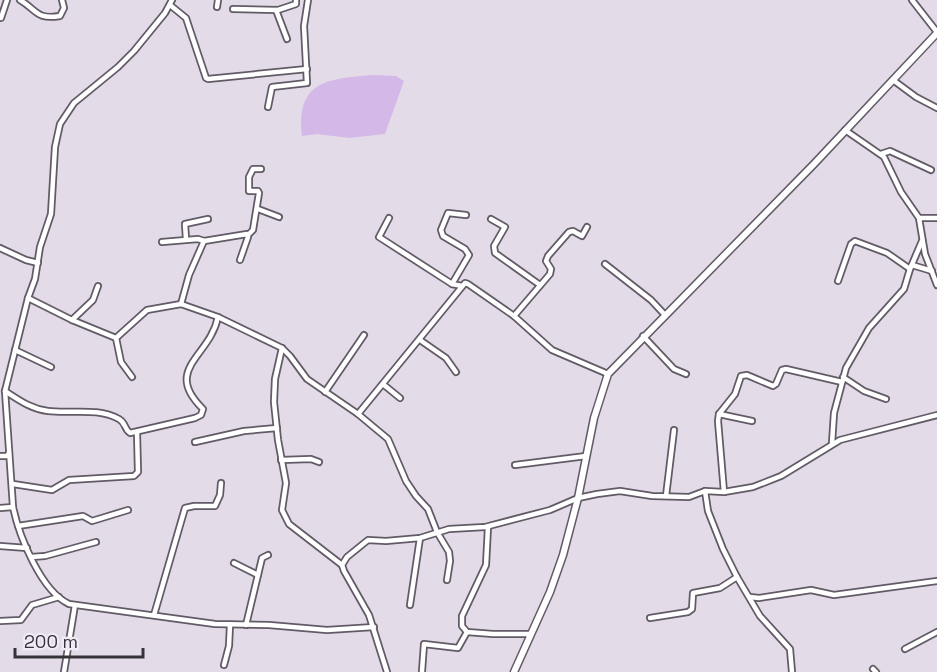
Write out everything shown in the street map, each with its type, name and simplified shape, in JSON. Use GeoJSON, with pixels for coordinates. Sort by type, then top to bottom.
{"type":"FeatureCollection","features":[{"type":"Feature","properties":{"kind":"street"},"geometry":{"type":"LineString","coordinates":[[1,18],[7,0]]}},
{"type":"Feature","properties":{"kind":"street"},"geometry":{"type":"LineString","coordinates":[[20,0],[27,4],[37,16],[51,18],[60,16],[64,8],[62,0]]}},
{"type":"Feature","properties":{"kind":"street"},"geometry":{"type":"LineString","coordinates":[[217,7],[218,0]]}},
{"type":"Feature","properties":{"kind":"street"},"geometry":{"type":"LineString","coordinates":[[233,9],[276,10],[296,4],[296,0]]}},
{"type":"Feature","properties":{"kind":"street"},"geometry":{"type":"LineString","coordinates":[[268,107],[272,87],[306,84],[304,26],[308,0]]}},
{"type":"Feature","properties":{"kind":"street"},"geometry":{"type":"LineString","coordinates":[[514,672],[556,575],[578,498],[594,418],[608,374],[937,32],[912,0]]}},
{"type":"Feature","properties":{"kind":"street"},"geometry":{"type":"LineString","coordinates":[[307,69],[208,80],[186,18],[171,3],[134,51],[74,103],[60,124],[55,147],[52,207],[5,391],[13,507],[31,557],[59,597],[75,605],[230,626],[319,630],[374,627]]}},
{"type":"Feature","properties":{"kind":"street"},"geometry":{"type":"LineString","coordinates":[[276,10],[287,39]]}},
{"type":"Feature","properties":{"kind":"street"},"geometry":{"type":"LineString","coordinates":[[893,80],[916,97],[937,108]]}},
{"type":"Feature","properties":{"kind":"street"},"geometry":{"type":"LineString","coordinates":[[845,130],[881,154],[901,192],[919,218],[922,240],[937,285]]}},
{"type":"Feature","properties":{"kind":"street"},"geometry":{"type":"LineString","coordinates":[[881,154],[890,151],[931,170]]}},
{"type":"Feature","properties":{"kind":"street"},"geometry":{"type":"LineString","coordinates":[[240,260],[248,235],[253,230],[258,209],[259,192],[250,191],[252,170],[261,169]]}},
{"type":"Feature","properties":{"kind":"street"},"geometry":{"type":"LineString","coordinates":[[258,209],[279,217]]}},
{"type":"Feature","properties":{"kind":"street"},"geometry":{"type":"LineString","coordinates":[[452,284],[469,255],[465,249],[443,236],[441,230],[448,213],[466,215]]}},
{"type":"Feature","properties":{"kind":"street"},"geometry":{"type":"LineString","coordinates":[[390,218],[379,237],[452,284],[462,286]]}},
{"type":"Feature","properties":{"kind":"street"},"geometry":{"type":"LineString","coordinates":[[919,218],[937,218]]}},
{"type":"Feature","properties":{"kind":"street"},"geometry":{"type":"LineString","coordinates":[[186,239],[185,224],[208,219]]}},
{"type":"Feature","properties":{"kind":"street"},"geometry":{"type":"LineString","coordinates":[[491,219],[505,227],[494,246],[495,253],[540,285]]}},
{"type":"Feature","properties":{"kind":"street"},"geometry":{"type":"LineString","coordinates":[[514,316],[551,272],[546,261],[548,256],[569,232],[573,231],[582,236],[587,227]]}},
{"type":"Feature","properties":{"kind":"street"},"geometry":{"type":"LineString","coordinates":[[162,242],[186,239],[204,241],[248,235]]}},
{"type":"Feature","properties":{"kind":"street"},"geometry":{"type":"LineString","coordinates":[[832,443],[834,413],[846,368],[869,328],[904,290],[922,240]]}},
{"type":"Feature","properties":{"kind":"street"},"geometry":{"type":"LineString","coordinates":[[181,304],[189,275],[204,241]]}},
{"type":"Feature","properties":{"kind":"street"},"geometry":{"type":"LineString","coordinates":[[838,281],[851,244],[855,241],[887,253],[911,267],[932,271]]}},
{"type":"Feature","properties":{"kind":"street"},"geometry":{"type":"LineString","coordinates":[[0,248],[26,260],[38,262]]}},
{"type":"Feature","properties":{"kind":"street"},"geometry":{"type":"LineString","coordinates":[[605,264],[651,300],[665,315]]}},
{"type":"Feature","properties":{"kind":"street"},"geometry":{"type":"LineString","coordinates":[[358,414],[384,385],[463,284],[468,284],[514,316],[554,351],[608,374]]}},
{"type":"Feature","properties":{"kind":"street"},"geometry":{"type":"LineString","coordinates":[[72,320],[93,300],[98,286]]}},
{"type":"Feature","properties":{"kind":"street"},"geometry":{"type":"LineString","coordinates":[[28,298],[72,320],[116,338],[121,336],[147,309],[181,304],[218,317],[282,348],[307,379],[358,414],[388,439],[406,481],[428,509],[450,556],[447,580]]}},
{"type":"Feature","properties":{"kind":"street"},"geometry":{"type":"LineString","coordinates":[[5,391],[39,409],[84,411],[115,417],[122,421],[128,432],[137,432],[195,418],[202,414],[203,409],[188,391],[186,378],[189,368],[215,330],[218,317]]}},
{"type":"Feature","properties":{"kind":"street"},"geometry":{"type":"LineString","coordinates":[[325,392],[364,335]]}},
{"type":"Feature","properties":{"kind":"street"},"geometry":{"type":"LineString","coordinates":[[643,336],[674,369],[686,374]]}},
{"type":"Feature","properties":{"kind":"street"},"geometry":{"type":"LineString","coordinates":[[116,338],[121,362],[132,377]]}},
{"type":"Feature","properties":{"kind":"street"},"geometry":{"type":"LineString","coordinates":[[420,340],[446,358],[456,372]]}},
{"type":"Feature","properties":{"kind":"street"},"geometry":{"type":"LineString","coordinates":[[282,348],[274,386],[277,428],[286,483],[282,510],[286,520],[301,535],[342,565],[374,627],[387,672]]}},
{"type":"Feature","properties":{"kind":"street"},"geometry":{"type":"LineString","coordinates":[[15,350],[51,367]]}},
{"type":"Feature","properties":{"kind":"street"},"geometry":{"type":"LineString","coordinates":[[724,492],[717,432],[719,414],[735,394],[743,375],[773,386],[782,370],[786,369],[842,380],[886,399]]}},
{"type":"Feature","properties":{"kind":"street"},"geometry":{"type":"LineString","coordinates":[[384,385],[400,398]]}},
{"type":"Feature","properties":{"kind":"street"},"geometry":{"type":"LineString","coordinates":[[719,414],[752,421]]}},
{"type":"Feature","properties":{"kind":"street"},"geometry":{"type":"LineString","coordinates":[[342,565],[347,557],[367,541],[420,538],[449,529],[488,527],[550,510],[578,498],[620,491],[689,497],[705,491],[724,492],[753,487],[771,480],[832,443],[856,434],[937,416]]}},
{"type":"Feature","properties":{"kind":"street"},"geometry":{"type":"LineString","coordinates":[[195,442],[244,431],[277,428]]}},
{"type":"Feature","properties":{"kind":"street"},"geometry":{"type":"LineString","coordinates":[[666,496],[674,430]]}},
{"type":"Feature","properties":{"kind":"street"},"geometry":{"type":"LineString","coordinates":[[13,484],[52,490],[69,480],[134,476],[138,472],[137,432]]}},
{"type":"Feature","properties":{"kind":"street"},"geometry":{"type":"LineString","coordinates":[[0,456],[7,456],[9,453]]}},
{"type":"Feature","properties":{"kind":"street"},"geometry":{"type":"LineString","coordinates":[[515,465],[586,456]]}},
{"type":"Feature","properties":{"kind":"street"},"geometry":{"type":"LineString","coordinates":[[281,460],[311,459],[320,462]]}},
{"type":"Feature","properties":{"kind":"street"},"geometry":{"type":"LineString","coordinates":[[154,615],[185,508],[215,506],[220,495],[221,483]]}},
{"type":"Feature","properties":{"kind":"street"},"geometry":{"type":"LineString","coordinates":[[705,491],[712,524],[737,578],[760,616],[790,649],[792,672]]}},
{"type":"Feature","properties":{"kind":"street"},"geometry":{"type":"LineString","coordinates":[[0,508],[13,507]]}},
{"type":"Feature","properties":{"kind":"street"},"geometry":{"type":"LineString","coordinates":[[18,526],[83,516],[95,521],[128,510]]}},
{"type":"Feature","properties":{"kind":"street"},"geometry":{"type":"LineString","coordinates":[[488,527],[486,565],[462,620],[462,626],[467,632],[531,634]]}},
{"type":"Feature","properties":{"kind":"street"},"geometry":{"type":"LineString","coordinates":[[410,604],[420,538]]}},
{"type":"Feature","properties":{"kind":"street"},"geometry":{"type":"LineString","coordinates":[[31,557],[45,556],[96,542]]}},
{"type":"Feature","properties":{"kind":"street"},"geometry":{"type":"LineString","coordinates":[[0,546],[27,548]]}},
{"type":"Feature","properties":{"kind":"street"},"geometry":{"type":"LineString","coordinates":[[246,625],[263,557],[268,555]]}},
{"type":"Feature","properties":{"kind":"street"},"geometry":{"type":"LineString","coordinates":[[234,562],[258,575]]}},
{"type":"Feature","properties":{"kind":"street"},"geometry":{"type":"LineString","coordinates":[[650,618],[688,612],[692,609],[693,593],[720,588],[737,578]]}},
{"type":"Feature","properties":{"kind":"street"},"geometry":{"type":"LineString","coordinates":[[750,597],[759,598],[811,590],[834,595],[937,581]]}},
{"type":"Feature","properties":{"kind":"street"},"geometry":{"type":"LineString","coordinates":[[0,621],[21,620],[34,603],[59,597]]}},
{"type":"Feature","properties":{"kind":"street"},"geometry":{"type":"LineString","coordinates":[[64,672],[75,605]]}},
{"type":"Feature","properties":{"kind":"street"},"geometry":{"type":"LineString","coordinates":[[224,665],[229,646],[230,626]]}},
{"type":"Feature","properties":{"kind":"street"},"geometry":{"type":"LineString","coordinates":[[422,671],[424,644],[458,648],[467,632]]}},
{"type":"Feature","properties":{"kind":"street"},"geometry":{"type":"LineString","coordinates":[[905,649],[937,632]]}},
{"type":"Feature","properties":{"kind":"shaded area"},"geometry":{"type":"Polygon","coordinates":[[[373,75],[396,76],[404,81],[385,134],[349,138],[317,134],[302,136],[301,117],[304,103],[318,86],[342,78],[373,75]]]}}]}
